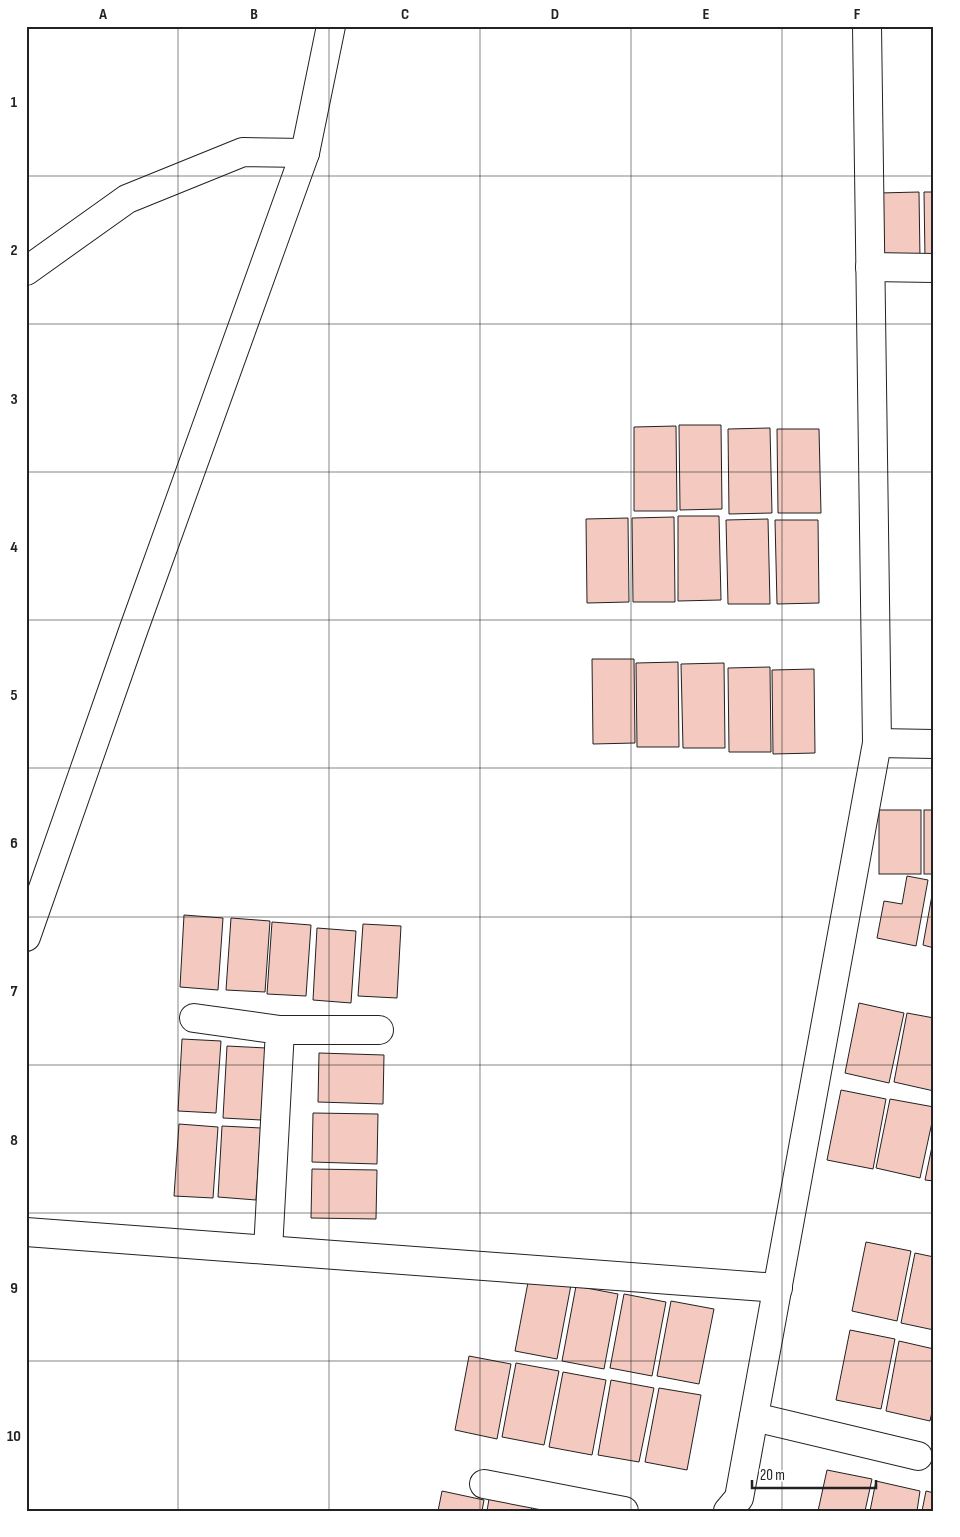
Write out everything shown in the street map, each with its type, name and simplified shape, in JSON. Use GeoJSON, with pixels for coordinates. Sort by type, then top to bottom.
{"type":"FeatureCollection","features":[{"type":"Feature","properties":{"kind":"street"},"geometry":{"type":"LineString","coordinates":[[26,937],[139,613],[305,153],[331,26]]}},
{"type":"Feature","properties":{"kind":"street"},"geometry":{"type":"LineString","coordinates":[[728,1511],[739,1498],[877,743],[867,26]]}},
{"type":"Feature","properties":{"kind":"street"},"geometry":{"type":"LineString","coordinates":[[26,271],[127,199],[242,152],[305,153]]}},
{"type":"Feature","properties":{"kind":"street"},"geometry":{"type":"LineString","coordinates":[[870,267],[934,268]]}},
{"type":"Feature","properties":{"kind":"street"},"geometry":{"type":"LineString","coordinates":[[877,743],[934,744]]}},
{"type":"Feature","properties":{"kind":"street"},"geometry":{"type":"LineString","coordinates":[[194,1018],[280,1030],[379,1030]]}},
{"type":"Feature","properties":{"kind":"street"},"geometry":{"type":"LineString","coordinates":[[268,1250],[280,1030]]}},
{"type":"Feature","properties":{"kind":"street"},"geometry":{"type":"LineString","coordinates":[[26,1232],[778,1288]]}},
{"type":"Feature","properties":{"kind":"street"},"geometry":{"type":"LineString","coordinates":[[754,1418],[918,1456]]}},
{"type":"Feature","properties":{"kind":"street"},"geometry":{"type":"LineString","coordinates":[[484,1484],[624,1511]]}},
{"type":"Feature","properties":{"kind":"building"},"geometry":{"type":"Polygon","coordinates":[[[919,192],[920,259],[881,260],[879,193],[919,192]]]}},
{"type":"Feature","properties":{"kind":"building"},"geometry":{"type":"Polygon","coordinates":[[[924,192],[934,192],[934,259],[925,259],[924,192]]]}},
{"type":"Feature","properties":{"kind":"building"},"geometry":{"type":"Polygon","coordinates":[[[679,425],[721,425],[722,509],[680,510],[679,425]]]}},
{"type":"Feature","properties":{"kind":"building"},"geometry":{"type":"Polygon","coordinates":[[[676,426],[677,511],[634,511],[634,427],[676,426]]]}},
{"type":"Feature","properties":{"kind":"building"},"geometry":{"type":"Polygon","coordinates":[[[770,428],[772,513],[729,514],[728,429],[770,428]]]}},
{"type":"Feature","properties":{"kind":"building"},"geometry":{"type":"Polygon","coordinates":[[[777,429],[819,429],[821,513],[778,513],[777,429]]]}},
{"type":"Feature","properties":{"kind":"building"},"geometry":{"type":"Polygon","coordinates":[[[678,516],[719,516],[721,600],[678,601],[678,516]]]}},
{"type":"Feature","properties":{"kind":"building"},"geometry":{"type":"Polygon","coordinates":[[[674,517],[675,602],[633,602],[632,518],[674,517]]]}},
{"type":"Feature","properties":{"kind":"building"},"geometry":{"type":"Polygon","coordinates":[[[628,518],[629,602],[587,603],[586,519],[628,518]]]}},
{"type":"Feature","properties":{"kind":"building"},"geometry":{"type":"Polygon","coordinates":[[[768,519],[770,604],[728,604],[726,520],[768,519]]]}},
{"type":"Feature","properties":{"kind":"building"},"geometry":{"type":"Polygon","coordinates":[[[775,520],[818,520],[819,603],[777,604],[775,520]]]}},
{"type":"Feature","properties":{"kind":"building"},"geometry":{"type":"Polygon","coordinates":[[[592,659],[634,659],[635,743],[593,744],[592,659]]]}},
{"type":"Feature","properties":{"kind":"building"},"geometry":{"type":"Polygon","coordinates":[[[678,662],[679,747],[637,747],[636,663],[678,662]]]}},
{"type":"Feature","properties":{"kind":"building"},"geometry":{"type":"Polygon","coordinates":[[[724,663],[725,748],[683,748],[681,664],[724,663]]]}},
{"type":"Feature","properties":{"kind":"building"},"geometry":{"type":"Polygon","coordinates":[[[770,667],[771,752],[729,752],[728,668],[770,667]]]}},
{"type":"Feature","properties":{"kind":"building"},"geometry":{"type":"Polygon","coordinates":[[[814,669],[815,753],[773,754],[772,670],[814,669]]]}},
{"type":"Feature","properties":{"kind":"building"},"geometry":{"type":"Polygon","coordinates":[[[879,810],[921,810],[921,874],[879,874],[879,810]]]}},
{"type":"Feature","properties":{"kind":"building"},"geometry":{"type":"Polygon","coordinates":[[[924,810],[934,810],[934,874],[924,874],[924,810]]]}},
{"type":"Feature","properties":{"kind":"building"},"geometry":{"type":"Polygon","coordinates":[[[907,876],[928,880],[916,946],[877,938],[884,901],[902,904],[907,876]]]}},
{"type":"Feature","properties":{"kind":"building"},"geometry":{"type":"Polygon","coordinates":[[[934,884],[934,948],[923,945],[934,884]]]}},
{"type":"Feature","properties":{"kind":"building"},"geometry":{"type":"Polygon","coordinates":[[[184,915],[223,918],[218,990],[180,987],[184,915]]]}},
{"type":"Feature","properties":{"kind":"building"},"geometry":{"type":"Polygon","coordinates":[[[231,918],[270,921],[265,992],[226,990],[231,918]]]}},
{"type":"Feature","properties":{"kind":"building"},"geometry":{"type":"Polygon","coordinates":[[[272,922],[311,925],[306,996],[267,994],[272,922]]]}},
{"type":"Feature","properties":{"kind":"building"},"geometry":{"type":"Polygon","coordinates":[[[363,924],[401,926],[397,998],[358,996],[363,924]]]}},
{"type":"Feature","properties":{"kind":"building"},"geometry":{"type":"Polygon","coordinates":[[[317,928],[356,931],[351,1003],[313,1000],[317,928]]]}},
{"type":"Feature","properties":{"kind":"building"},"geometry":{"type":"Polygon","coordinates":[[[859,1003],[904,1013],[889,1083],[845,1073],[859,1003]]]}},
{"type":"Feature","properties":{"kind":"building"},"geometry":{"type":"Polygon","coordinates":[[[907,1013],[934,1018],[934,1091],[894,1082],[907,1013]]]}},
{"type":"Feature","properties":{"kind":"building"},"geometry":{"type":"Polygon","coordinates":[[[182,1039],[221,1041],[216,1113],[178,1111],[182,1039]]]}},
{"type":"Feature","properties":{"kind":"building"},"geometry":{"type":"Polygon","coordinates":[[[227,1046],[266,1048],[261,1120],[223,1118],[227,1046]]]}},
{"type":"Feature","properties":{"kind":"building"},"geometry":{"type":"Polygon","coordinates":[[[319,1053],[384,1055],[383,1104],[318,1102],[319,1053]]]}},
{"type":"Feature","properties":{"kind":"building"},"geometry":{"type":"Polygon","coordinates":[[[841,1090],[886,1099],[873,1169],[827,1160],[841,1090]]]}},
{"type":"Feature","properties":{"kind":"building"},"geometry":{"type":"Polygon","coordinates":[[[890,1099],[934,1107],[920,1178],[876,1168],[890,1099]]]}},
{"type":"Feature","properties":{"kind":"building"},"geometry":{"type":"Polygon","coordinates":[[[313,1113],[378,1114],[377,1164],[312,1162],[313,1113]]]}},
{"type":"Feature","properties":{"kind":"building"},"geometry":{"type":"Polygon","coordinates":[[[179,1124],[218,1127],[213,1198],[174,1196],[179,1124]]]}},
{"type":"Feature","properties":{"kind":"building"},"geometry":{"type":"Polygon","coordinates":[[[222,1126],[261,1128],[256,1200],[218,1197],[222,1126]]]}},
{"type":"Feature","properties":{"kind":"building"},"geometry":{"type":"Polygon","coordinates":[[[934,1137],[934,1181],[925,1180],[934,1137]]]}},
{"type":"Feature","properties":{"kind":"building"},"geometry":{"type":"Polygon","coordinates":[[[312,1169],[377,1170],[376,1219],[311,1218],[312,1169]]]}},
{"type":"Feature","properties":{"kind":"building"},"geometry":{"type":"Polygon","coordinates":[[[866,1242],[911,1251],[897,1321],[852,1311],[866,1242]]]}},
{"type":"Feature","properties":{"kind":"building"},"geometry":{"type":"Polygon","coordinates":[[[915,1253],[934,1257],[934,1330],[901,1323],[915,1253]]]}},
{"type":"Feature","properties":{"kind":"building"},"geometry":{"type":"Polygon","coordinates":[[[529,1277],[571,1285],[557,1359],[515,1351],[529,1277]]]}},
{"type":"Feature","properties":{"kind":"building"},"geometry":{"type":"Polygon","coordinates":[[[576,1286],[618,1294],[604,1369],[562,1361],[576,1286]]]}},
{"type":"Feature","properties":{"kind":"building"},"geometry":{"type":"Polygon","coordinates":[[[624,1294],[666,1302],[652,1376],[610,1368],[624,1294]]]}},
{"type":"Feature","properties":{"kind":"building"},"geometry":{"type":"Polygon","coordinates":[[[671,1301],[714,1309],[699,1384],[657,1376],[671,1301]]]}},
{"type":"Feature","properties":{"kind":"building"},"geometry":{"type":"Polygon","coordinates":[[[850,1330],[895,1339],[881,1409],[836,1400],[850,1330]]]}},
{"type":"Feature","properties":{"kind":"building"},"geometry":{"type":"Polygon","coordinates":[[[899,1341],[934,1349],[934,1403],[930,1421],[886,1411],[899,1341]]]}},
{"type":"Feature","properties":{"kind":"building"},"geometry":{"type":"Polygon","coordinates":[[[469,1356],[511,1364],[497,1439],[455,1430],[469,1356]]]}},
{"type":"Feature","properties":{"kind":"building"},"geometry":{"type":"Polygon","coordinates":[[[516,1363],[559,1371],[544,1445],[502,1437],[516,1363]]]}},
{"type":"Feature","properties":{"kind":"building"},"geometry":{"type":"Polygon","coordinates":[[[563,1372],[606,1380],[592,1455],[549,1447],[563,1372]]]}},
{"type":"Feature","properties":{"kind":"building"},"geometry":{"type":"Polygon","coordinates":[[[611,1380],[654,1388],[639,1462],[598,1455],[611,1380]]]}},
{"type":"Feature","properties":{"kind":"building"},"geometry":{"type":"Polygon","coordinates":[[[659,1388],[701,1395],[687,1470],[645,1462],[659,1388]]]}},
{"type":"Feature","properties":{"kind":"building"},"geometry":{"type":"Polygon","coordinates":[[[827,1470],[872,1479],[865,1511],[818,1511],[827,1470]]]}},
{"type":"Feature","properties":{"kind":"building"},"geometry":{"type":"Polygon","coordinates":[[[876,1481],[920,1491],[917,1511],[870,1511],[876,1481]]]}},
{"type":"Feature","properties":{"kind":"building"},"geometry":{"type":"Polygon","coordinates":[[[442,1491],[484,1500],[482,1511],[438,1511],[442,1491]]]}},
{"type":"Feature","properties":{"kind":"building"},"geometry":{"type":"Polygon","coordinates":[[[926,1491],[934,1493],[934,1511],[922,1511],[926,1491]]]}},
{"type":"Feature","properties":{"kind":"building"},"geometry":{"type":"Polygon","coordinates":[[[489,1499],[532,1506],[531,1511],[487,1511],[489,1499]]]}}]}
